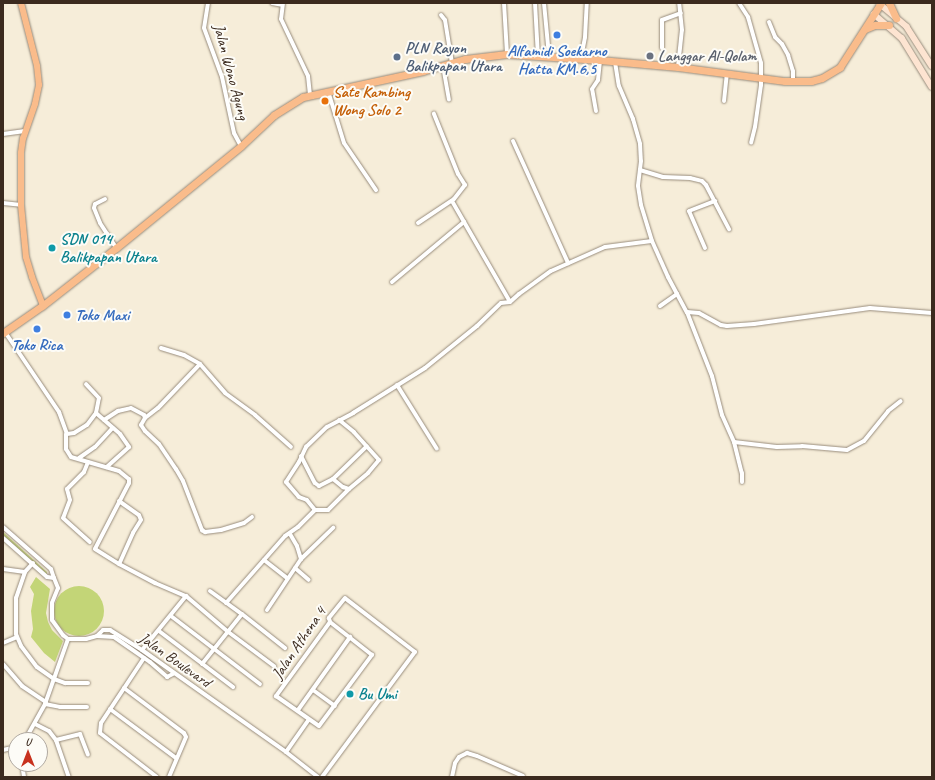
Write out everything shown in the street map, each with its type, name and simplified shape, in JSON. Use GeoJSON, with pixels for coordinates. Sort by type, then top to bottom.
{"type":"FeatureCollection","features":[{"type":"Feature","properties":{"kind":"highway"},"geometry":{"type":"LineString","coordinates":[[4,332],[42,306],[116,248],[241,146],[274,115],[310,95],[489,55],[507,54],[581,58],[678,67],[793,81],[817,80],[834,72],[847,57],[880,3]]}},
{"type":"Feature","properties":{"kind":"highway"},"geometry":{"type":"LineString","coordinates":[[889,3],[896,18]]}},
{"type":"Feature","properties":{"kind":"highway"},"geometry":{"type":"LineString","coordinates":[[864,29],[875,25],[889,25]]}},
{"type":"Feature","properties":{"kind":"main road"},"geometry":{"type":"LineString","coordinates":[[22,3],[37,66],[39,85],[35,104],[25,131],[21,153],[21,205],[26,256],[42,306]]}},
{"type":"Feature","properties":{"kind":"street","name":"Jalan Wono Agung"},"geometry":{"type":"LineString","coordinates":[[208,3],[204,28],[222,77],[234,133],[241,146]]}},
{"type":"Feature","properties":{"kind":"street"},"geometry":{"type":"LineString","coordinates":[[272,3],[282,4],[281,18],[308,76],[310,95]]}},
{"type":"Feature","properties":{"kind":"street"},"geometry":{"type":"LineString","coordinates":[[504,3],[507,54]]}},
{"type":"Feature","properties":{"kind":"street"},"geometry":{"type":"LineString","coordinates":[[535,3],[538,56]]}},
{"type":"Feature","properties":{"kind":"street"},"geometry":{"type":"LineString","coordinates":[[544,3],[549,56]]}},
{"type":"Feature","properties":{"kind":"street"},"geometry":{"type":"LineString","coordinates":[[581,58],[586,29],[587,3]]}},
{"type":"Feature","properties":{"kind":"street"},"geometry":{"type":"LineString","coordinates":[[678,67],[682,30],[679,3]]}},
{"type":"Feature","properties":{"kind":"street"},"geometry":{"type":"LineString","coordinates":[[739,3],[748,17],[759,55],[762,78],[755,127],[751,143]]}},
{"type":"Feature","properties":{"kind":"street"},"geometry":{"type":"LineString","coordinates":[[880,3],[906,27],[932,66]]}},
{"type":"Feature","properties":{"kind":"street"},"geometry":{"type":"LineString","coordinates":[[662,48],[662,20],[681,13]]}},
{"type":"Feature","properties":{"kind":"street"},"geometry":{"type":"LineString","coordinates":[[874,14],[899,34],[932,87]]}},
{"type":"Feature","properties":{"kind":"street"},"geometry":{"type":"LineString","coordinates":[[441,15],[445,20],[452,63]]}},
{"type":"Feature","properties":{"kind":"street"},"geometry":{"type":"LineString","coordinates":[[768,22],[775,37],[782,44],[788,55],[793,71],[793,81]]}},
{"type":"Feature","properties":{"kind":"street"},"geometry":{"type":"LineString","coordinates":[[899,34],[906,27]]}},
{"type":"Feature","properties":{"kind":"street"},"geometry":{"type":"LineString","coordinates":[[596,111],[592,89],[598,80],[600,60]]}},
{"type":"Feature","properties":{"kind":"street"},"geometry":{"type":"LineString","coordinates":[[616,62],[619,86],[639,136],[641,152],[638,196],[652,241],[687,312],[712,376],[722,415],[734,442],[742,473],[742,482]]}},
{"type":"Feature","properties":{"kind":"street"},"geometry":{"type":"LineString","coordinates":[[443,66],[449,99]]}},
{"type":"Feature","properties":{"kind":"street"},"geometry":{"type":"LineString","coordinates":[[724,101],[727,74]]}},
{"type":"Feature","properties":{"kind":"street"},"geometry":{"type":"LineString","coordinates":[[328,91],[344,143],[376,190]]}},
{"type":"Feature","properties":{"kind":"street"},"geometry":{"type":"LineString","coordinates":[[418,223],[452,200],[465,185],[458,174],[434,114]]}},
{"type":"Feature","properties":{"kind":"street"},"geometry":{"type":"LineString","coordinates":[[3,134],[25,131]]}},
{"type":"Feature","properties":{"kind":"street"},"geometry":{"type":"LineString","coordinates":[[513,141],[568,263]]}},
{"type":"Feature","properties":{"kind":"street"},"geometry":{"type":"LineString","coordinates":[[640,170],[663,177],[690,178],[702,181],[706,185],[729,229]]}},
{"type":"Feature","properties":{"kind":"street"},"geometry":{"type":"LineString","coordinates":[[105,199],[95,204],[94,208],[100,223],[116,248]]}},
{"type":"Feature","properties":{"kind":"street"},"geometry":{"type":"LineString","coordinates":[[452,200],[510,302]]}},
{"type":"Feature","properties":{"kind":"street"},"geometry":{"type":"LineString","coordinates":[[705,248],[689,211],[715,201]]}},
{"type":"Feature","properties":{"kind":"street"},"geometry":{"type":"LineString","coordinates":[[3,203],[21,205]]}},
{"type":"Feature","properties":{"kind":"street"},"geometry":{"type":"LineString","coordinates":[[392,282],[464,222]]}},
{"type":"Feature","properties":{"kind":"street"},"geometry":{"type":"LineString","coordinates":[[339,420],[375,454],[378,462],[349,488],[331,508],[325,511],[316,510],[307,500],[299,496],[286,482],[299,462],[306,446],[327,427],[339,420],[353,414],[442,355],[477,326],[501,303],[510,302],[518,294],[551,271],[605,247],[652,241]]}},
{"type":"Feature","properties":{"kind":"street"},"geometry":{"type":"LineString","coordinates":[[660,306],[677,294]]}},
{"type":"Feature","properties":{"kind":"street"},"geometry":{"type":"LineString","coordinates":[[687,312],[699,314],[721,325],[727,326],[754,324],[870,308],[932,313]]}},
{"type":"Feature","properties":{"kind":"street"},"geometry":{"type":"LineString","coordinates":[[4,332],[59,412],[66,434],[68,453],[71,456],[86,462],[119,470],[129,479],[129,483],[95,549],[119,564],[155,583],[186,596],[227,631],[274,666]]}},
{"type":"Feature","properties":{"kind":"street"},"geometry":{"type":"LineString","coordinates":[[161,348],[184,355],[200,364],[225,393],[256,415],[291,447]]}},
{"type":"Feature","properties":{"kind":"street"},"geometry":{"type":"LineString","coordinates":[[200,364],[176,390],[145,418],[141,425],[145,431],[159,444],[179,475],[202,530],[209,532],[221,530],[244,523],[252,517]]}},
{"type":"Feature","properties":{"kind":"street"},"geometry":{"type":"LineString","coordinates":[[66,434],[72,434],[87,425],[96,413],[99,398],[86,384]]}},
{"type":"Feature","properties":{"kind":"street"},"geometry":{"type":"LineString","coordinates":[[397,385],[437,448]]}},
{"type":"Feature","properties":{"kind":"street"},"geometry":{"type":"LineString","coordinates":[[734,442],[777,447],[802,446],[847,450],[864,441],[888,411],[900,401]]}},
{"type":"Feature","properties":{"kind":"street"},"geometry":{"type":"LineString","coordinates":[[104,420],[118,411],[131,408],[144,415],[145,418]]}},
{"type":"Feature","properties":{"kind":"street"},"geometry":{"type":"LineString","coordinates":[[96,413],[120,434],[129,446],[108,467]]}},
{"type":"Feature","properties":{"kind":"street"},"geometry":{"type":"LineString","coordinates":[[79,458],[96,447],[113,428]]}},
{"type":"Feature","properties":{"kind":"street"},"geometry":{"type":"LineString","coordinates":[[301,456],[317,485],[323,485],[334,479],[367,446]]}},
{"type":"Feature","properties":{"kind":"street"},"geometry":{"type":"LineString","coordinates":[[86,462],[84,472],[67,489],[70,500],[63,518],[90,542]]}},
{"type":"Feature","properties":{"kind":"street"},"geometry":{"type":"LineString","coordinates":[[334,479],[343,487],[349,488]]}},
{"type":"Feature","properties":{"kind":"street"},"geometry":{"type":"LineString","coordinates":[[119,501],[139,515],[141,520],[133,533],[119,564]]}},
{"type":"Feature","properties":{"kind":"street"},"geometry":{"type":"LineString","coordinates":[[226,603],[285,536],[290,534],[306,521],[316,510]]}},
{"type":"Feature","properties":{"kind":"street"},"geometry":{"type":"LineString","coordinates":[[3,527],[51,569],[58,588],[52,602],[52,620],[57,629],[68,639],[46,703],[30,732]]}},
{"type":"Feature","properties":{"kind":"street"},"geometry":{"type":"LineString","coordinates":[[267,610],[301,559],[333,528]]}},
{"type":"Feature","properties":{"kind":"street"},"geometry":{"type":"LineString","coordinates":[[290,534],[297,546],[301,559]]}},
{"type":"Feature","properties":{"kind":"street"},"geometry":{"type":"LineString","coordinates":[[3,538],[47,577],[54,578]]}},
{"type":"Feature","properties":{"kind":"street"},"geometry":{"type":"LineString","coordinates":[[264,560],[287,578]]}},
{"type":"Feature","properties":{"kind":"street"},"geometry":{"type":"LineString","coordinates":[[33,563],[25,572],[16,598],[15,615],[17,637],[27,656],[36,667],[54,679],[65,683],[88,683]]}},
{"type":"Feature","properties":{"kind":"street"},"geometry":{"type":"LineString","coordinates":[[3,568],[25,572]]}},
{"type":"Feature","properties":{"kind":"street"},"geometry":{"type":"LineString","coordinates":[[295,568],[309,580]]}},
{"type":"Feature","properties":{"kind":"street"},"geometry":{"type":"LineString","coordinates":[[210,591],[285,648]]}},
{"type":"Feature","properties":{"kind":"street"},"geometry":{"type":"LineString","coordinates":[[142,650],[186,596]]}},
{"type":"Feature","properties":{"kind":"street","name":"Jalan Athena 4"},"geometry":{"type":"LineString","coordinates":[[298,710],[276,696],[330,622],[329,618],[345,598],[415,652],[322,777]]}},
{"type":"Feature","properties":{"kind":"street"},"geometry":{"type":"LineString","coordinates":[[202,664],[242,614]]}},
{"type":"Feature","properties":{"kind":"street"},"geometry":{"type":"LineString","coordinates":[[171,616],[215,648],[260,684]]}},
{"type":"Feature","properties":{"kind":"street"},"geometry":{"type":"LineString","coordinates":[[330,622],[350,636],[372,654],[320,726],[318,726],[308,720],[298,710],[350,636]]}},
{"type":"Feature","properties":{"kind":"street","name":"Jalan Boulevard"},"geometry":{"type":"LineString","coordinates":[[68,639],[86,640],[97,636],[106,629],[142,650],[173,674],[286,752],[318,777]]}},
{"type":"Feature","properties":{"kind":"street"},"geometry":{"type":"LineString","coordinates":[[159,631],[233,687]]}},
{"type":"Feature","properties":{"kind":"street"},"geometry":{"type":"LineString","coordinates":[[97,636],[114,637],[144,658],[167,677],[173,674]]}},
{"type":"Feature","properties":{"kind":"street"},"geometry":{"type":"LineString","coordinates":[[3,643],[17,637]]}},
{"type":"Feature","properties":{"kind":"street"},"geometry":{"type":"LineString","coordinates":[[144,658],[101,723],[100,733],[157,777]]}},
{"type":"Feature","properties":{"kind":"street"},"geometry":{"type":"LineString","coordinates":[[3,664],[22,686],[46,703],[60,707],[87,707]]}},
{"type":"Feature","properties":{"kind":"street"},"geometry":{"type":"LineString","coordinates":[[124,688],[184,732],[186,737],[169,777]]}},
{"type":"Feature","properties":{"kind":"street"},"geometry":{"type":"LineString","coordinates":[[313,690],[335,706]]}},
{"type":"Feature","properties":{"kind":"street"},"geometry":{"type":"LineString","coordinates":[[110,709],[176,758]]}},
{"type":"Feature","properties":{"kind":"street"},"geometry":{"type":"LineString","coordinates":[[286,752],[308,720]]}},
{"type":"Feature","properties":{"kind":"street"},"geometry":{"type":"LineString","coordinates":[[35,724],[49,731],[56,740],[68,777]]}},
{"type":"Feature","properties":{"kind":"street"},"geometry":{"type":"LineString","coordinates":[[56,740],[80,734],[88,755]]}},
{"type":"Feature","properties":{"kind":"street"},"geometry":{"type":"LineString","coordinates":[[452,777],[456,763],[460,757],[467,753],[523,776]]}},
{"type":"Feature","properties":{"kind":"green space"},"geometry":{"type":"Polygon","coordinates":[[[3,532],[47,572],[47,576],[3,540],[3,532]]]}},
{"type":"Feature","properties":{"kind":"green space"},"geometry":{"type":"Polygon","coordinates":[[[36,577],[50,589],[46,613],[48,622],[52,630],[63,641],[55,662],[44,653],[31,637],[33,629],[31,611],[34,594],[30,587],[36,577]]]}},
{"type":"Feature","properties":{"kind":"green space"},"geometry":{"type":"Polygon","coordinates":[[[74,586],[84,586],[97,593],[104,606],[104,616],[97,629],[84,636],[74,636],[65,632],[58,625],[54,616],[54,606],[58,597],[65,590],[74,586]]]}},
{"type":"Feature","properties":{"kind":"place","name":"Alfamidi Soekarno Hatta KM.6,5"},"geometry":{"type":"Point","coordinates":[557,35]}},
{"type":"Feature","properties":{"kind":"place","name":"Langgar Al-Qolam"},"geometry":{"type":"Point","coordinates":[650,56]}},
{"type":"Feature","properties":{"kind":"place","name":"PLN Rayon Balikpapan Utara"},"geometry":{"type":"Point","coordinates":[397,57]}},
{"type":"Feature","properties":{"kind":"place","name":"Sate Kambing Wong Solo 2"},"geometry":{"type":"Point","coordinates":[325,101]}},
{"type":"Feature","properties":{"kind":"place","name":"SDN 014 Balikpapan Utara"},"geometry":{"type":"Point","coordinates":[52,248]}},
{"type":"Feature","properties":{"kind":"place","name":"Toko Maxi"},"geometry":{"type":"Point","coordinates":[67,315]}},
{"type":"Feature","properties":{"kind":"place","name":"Toko Rica"},"geometry":{"type":"Point","coordinates":[37,329]}},
{"type":"Feature","properties":{"kind":"place","name":"Bu Umi"},"geometry":{"type":"Point","coordinates":[350,694]}}]}
